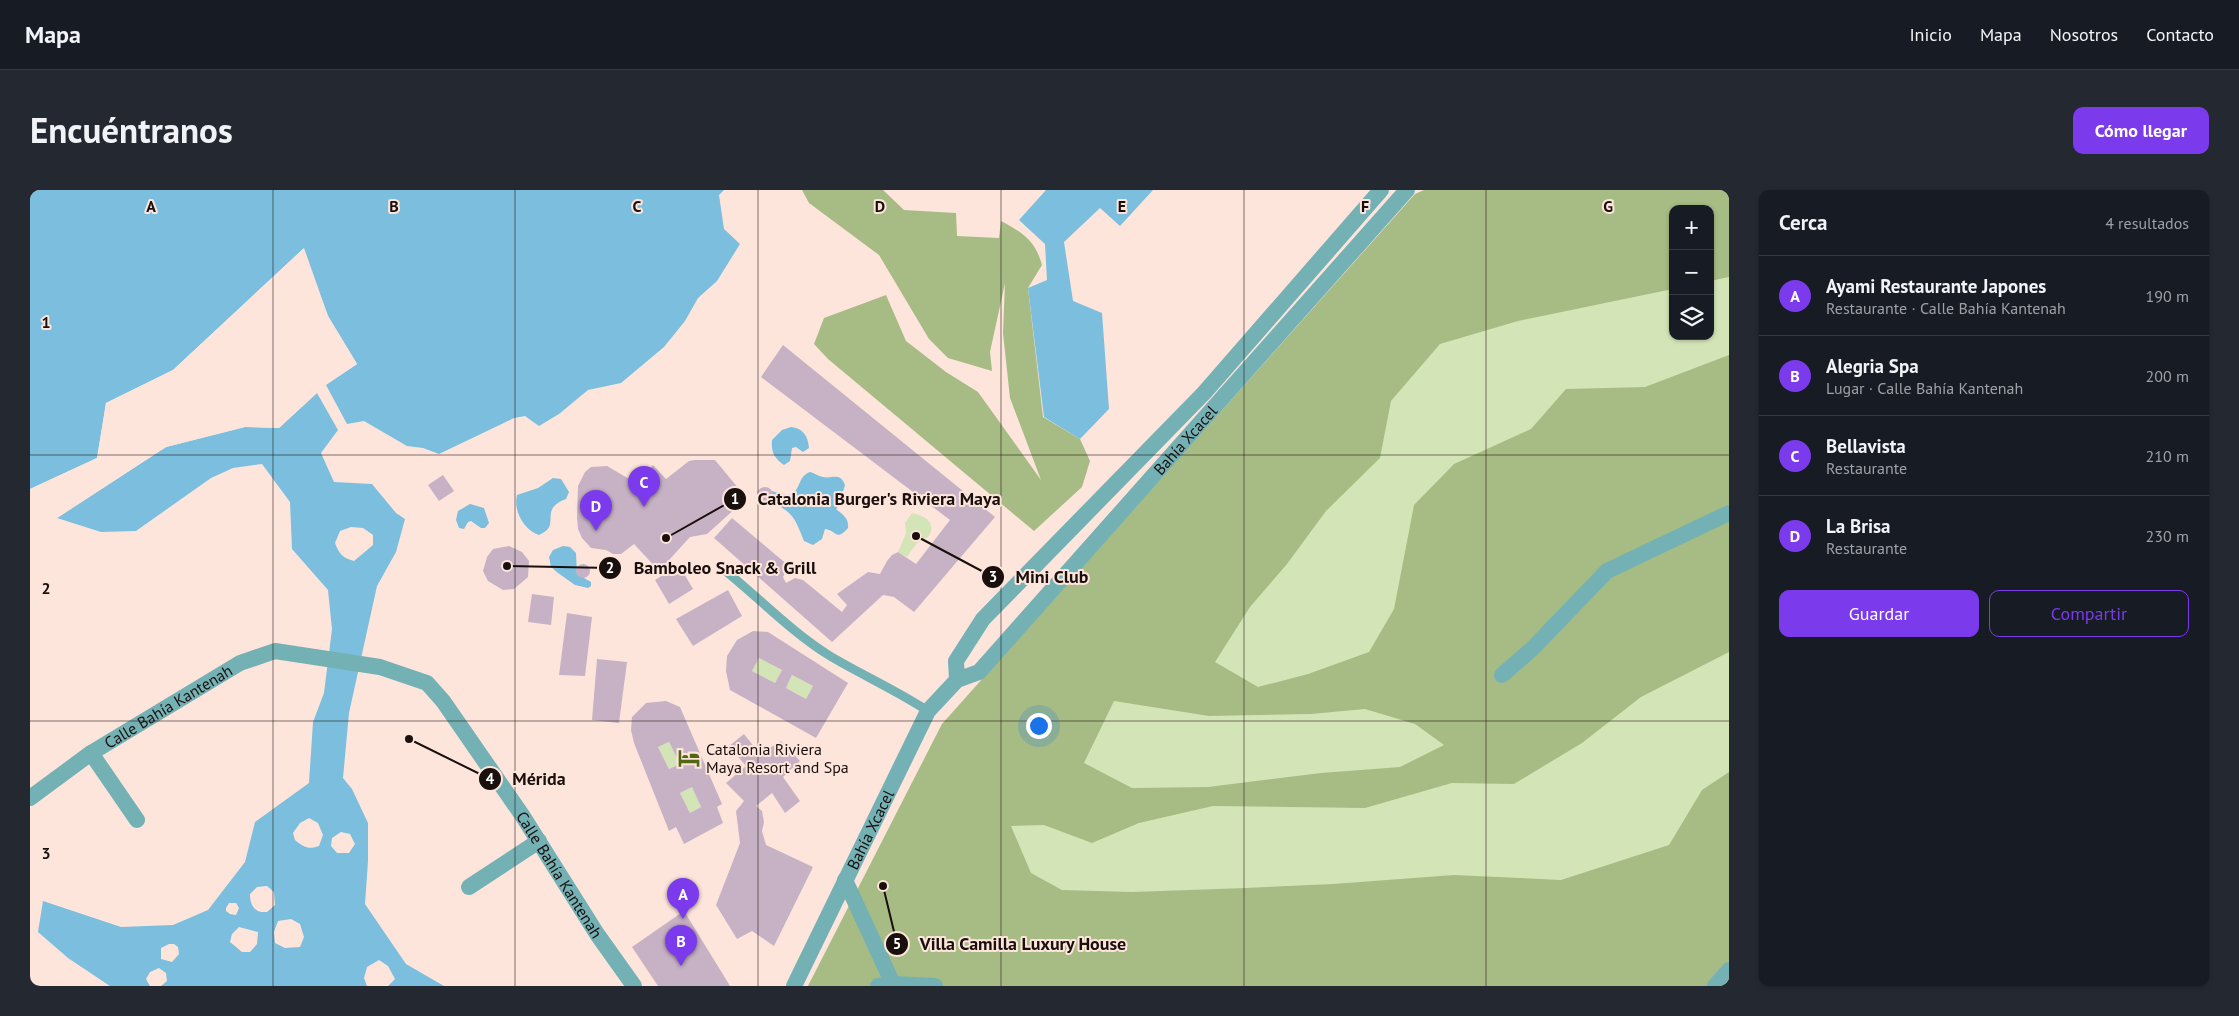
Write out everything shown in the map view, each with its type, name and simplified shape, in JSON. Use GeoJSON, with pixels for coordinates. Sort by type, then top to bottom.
{"type":"FeatureCollection","features":[{"type":"Feature","properties":{"kind":"street","name":"Bahía Xcacel"},"geometry":{"type":"LineString","coordinates":[[957,680],[956,661],[983,619],[1204,393],[1380,190]]}},
{"type":"Feature","properties":{"kind":"street","name":"Bahía Xcacel"},"geometry":{"type":"LineString","coordinates":[[794,986],[928,711],[957,680],[979,672],[1408,190]]}},
{"type":"Feature","properties":{"kind":"street"},"geometry":{"type":"LineString","coordinates":[[1502,675],[1532,649],[1607,571],[1729,513]]}},
{"type":"Feature","properties":{"kind":"street","name":"Calle Bahía Kantenah"},"geometry":{"type":"LineString","coordinates":[[30,798],[91,753],[240,663],[275,651],[380,667],[427,683],[443,701],[539,841],[597,934],[634,986]]}},
{"type":"Feature","properties":{"kind":"street"},"geometry":{"type":"LineString","coordinates":[[91,753],[137,820]]}},
{"type":"Feature","properties":{"kind":"street"},"geometry":{"type":"LineString","coordinates":[[468,887],[539,841]]}},
{"type":"Feature","properties":{"kind":"street"},"geometry":{"type":"LineString","coordinates":[[845,880],[885,985],[935,986]]}},
{"type":"Feature","properties":{"kind":"street"},"geometry":{"type":"LineString","coordinates":[[1715,986],[1729,970]]}},
{"type":"Feature","properties":{"kind":"lane"},"geometry":{"type":"LineString","coordinates":[[728,573],[811,643],[830,656],[928,711]]}},
{"type":"Feature","properties":{"kind":"green space"},"geometry":{"type":"Polygon","coordinates":[[[802,190],[883,190],[904,210],[956,213],[957,236],[999,238],[1001,221],[1016,229],[1032,243],[1042,265],[1028,288],[1043,417],[1080,439],[1090,461],[1082,487],[1034,531],[828,359],[814,344],[824,318],[886,295],[906,341],[946,372],[978,392],[1041,480],[1010,398],[1003,333],[1005,283],[990,352],[992,371],[948,358],[929,339],[879,255],[809,203],[802,190]]]}},
{"type":"Feature","properties":{"kind":"green space"},"geometry":{"type":"Polygon","coordinates":[[[1424,190],[1729,190],[1729,277],[1714,280],[1714,205],[1669,205],[1669,290],[1518,321],[1440,344],[1391,401],[1380,458],[1326,511],[1287,564],[1250,607],[1215,662],[1258,687],[1308,674],[1369,652],[1394,609],[1414,505],[1454,464],[1531,429],[1566,389],[1645,387],[1729,355],[1729,652],[1641,697],[1582,743],[1514,784],[1452,783],[1365,808],[1213,806],[1139,823],[1092,843],[1044,825],[1011,826],[1031,873],[1062,890],[1132,892],[1245,888],[1454,875],[1561,880],[1669,845],[1702,790],[1729,772],[1729,986],[808,986],[942,724],[1415,194],[1424,190]],[[1114,701],[1084,763],[1132,788],[1208,787],[1321,773],[1400,767],[1444,745],[1415,724],[1365,709],[1311,714],[1209,716],[1114,701]]]}},
{"type":"Feature","properties":{"kind":"green space"},"geometry":{"type":"Polygon","coordinates":[[[1729,225],[1729,834],[1634,907],[808,986],[942,724],[1376,361],[1669,238],[1669,340],[1714,340],[1714,228],[1729,225]]]}},
{"type":"Feature","properties":{"kind":"green space"},"geometry":{"type":"Polygon","coordinates":[[[912,513],[927,519],[930,522],[931,529],[928,537],[918,542],[907,557],[898,552],[906,533],[905,523],[912,513]]]}},
{"type":"Feature","properties":{"kind":"green space"},"geometry":{"type":"Polygon","coordinates":[[[759,658],[782,670],[775,683],[752,671],[759,658]]]}},
{"type":"Feature","properties":{"kind":"green space"},"geometry":{"type":"Polygon","coordinates":[[[792,675],[813,686],[806,699],[786,688],[792,675]]]}},
{"type":"Feature","properties":{"kind":"green space"},"geometry":{"type":"Polygon","coordinates":[[[669,742],[680,764],[669,769],[658,747],[669,742]]]}},
{"type":"Feature","properties":{"kind":"green space"},"geometry":{"type":"Polygon","coordinates":[[[692,787],[701,807],[690,813],[680,793],[692,787]]]}},
{"type":"Feature","properties":{"kind":"water"},"geometry":{"type":"Polygon","coordinates":[[[30,190],[724,190],[719,195],[724,229],[740,244],[717,281],[698,298],[685,321],[664,347],[621,383],[588,390],[559,414],[539,426],[525,416],[514,418],[439,454],[423,448],[407,446],[364,421],[347,424],[326,385],[357,364],[328,316],[303,249],[173,370],[106,403],[97,458],[30,489],[30,190]]]}},
{"type":"Feature","properties":{"kind":"water"},"geometry":{"type":"Polygon","coordinates":[[[1046,190],[1153,190],[1120,226],[1100,208],[1064,242],[1073,301],[1102,313],[1109,409],[1080,439],[1044,417],[1028,288],[1047,280],[1045,244],[1019,220],[1046,190]]]}},
{"type":"Feature","properties":{"kind":"water"},"geometry":{"type":"Polygon","coordinates":[[[317,393],[338,430],[321,453],[334,482],[372,484],[396,513],[405,519],[396,552],[377,586],[349,713],[343,778],[352,789],[368,823],[365,904],[406,964],[444,986],[388,986],[395,979],[388,966],[379,960],[367,967],[364,978],[367,986],[161,986],[167,981],[166,973],[159,968],[150,972],[146,979],[150,986],[110,986],[68,958],[38,932],[43,901],[121,927],[173,925],[208,910],[245,862],[255,822],[309,783],[313,722],[324,693],[332,629],[328,590],[292,549],[290,502],[262,464],[233,468],[211,478],[136,531],[101,532],[57,518],[166,447],[245,427],[279,428],[317,393]],[[351,527],[340,531],[335,543],[342,555],[354,561],[373,545],[373,535],[363,528],[351,527]],[[309,818],[300,823],[293,833],[295,840],[309,848],[319,846],[323,835],[318,823],[309,818]],[[341,832],[332,838],[331,846],[337,853],[349,853],[355,844],[350,834],[341,832]],[[267,886],[257,887],[250,894],[252,905],[256,910],[267,912],[275,905],[274,892],[267,886]],[[229,903],[226,911],[236,915],[239,908],[236,903],[229,903]],[[291,919],[278,921],[274,932],[275,943],[285,948],[300,947],[304,937],[300,924],[291,919]],[[239,927],[232,934],[230,942],[242,952],[250,952],[257,944],[258,932],[239,927]],[[169,944],[161,948],[161,959],[172,962],[179,954],[178,947],[174,944],[169,944]]]}},
{"type":"Feature","properties":{"kind":"water"},"geometry":{"type":"Polygon","coordinates":[[[791,427],[799,429],[804,433],[809,448],[803,452],[796,447],[792,448],[790,461],[784,465],[774,454],[772,440],[782,430],[791,427]]]}},
{"type":"Feature","properties":{"kind":"water"},"geometry":{"type":"Polygon","coordinates":[[[810,472],[823,477],[838,477],[843,481],[845,485],[842,495],[843,501],[836,509],[848,522],[848,528],[838,535],[825,529],[822,539],[813,545],[804,541],[795,521],[788,512],[768,502],[772,498],[771,491],[788,495],[793,494],[804,476],[810,472]]]}},
{"type":"Feature","properties":{"kind":"water"},"geometry":{"type":"Polygon","coordinates":[[[553,478],[561,479],[569,492],[566,499],[557,503],[553,508],[549,527],[539,535],[529,529],[521,519],[516,501],[517,495],[538,488],[553,478]]]}},
{"type":"Feature","properties":{"kind":"water"},"geometry":{"type":"Polygon","coordinates":[[[470,504],[484,508],[489,523],[485,528],[481,528],[471,521],[468,522],[464,529],[459,528],[456,520],[458,511],[470,504]]]}},
{"type":"Feature","properties":{"kind":"water"},"geometry":{"type":"Polygon","coordinates":[[[563,546],[570,547],[576,553],[577,574],[591,582],[591,586],[588,588],[575,585],[551,567],[549,557],[553,550],[563,546]]]}},
{"type":"Feature","properties":{"kind":"pier"},"geometry":{"type":"Polygon","coordinates":[[[304,248],[328,316],[357,364],[324,386],[325,383],[354,363],[326,318],[303,253],[174,372],[108,405],[99,460],[30,491],[30,489],[97,458],[106,403],[173,370],[304,248]]]}},
{"type":"Feature","properties":{"kind":"pier"},"geometry":{"type":"Polygon","coordinates":[[[315,391],[319,391],[279,428],[245,427],[166,447],[57,518],[55,517],[165,445],[245,425],[278,426],[315,391]]]}},
{"type":"Feature","properties":{"kind":"building"},"geometry":{"type":"Polygon","coordinates":[[[783,345],[995,517],[914,612],[894,597],[883,595],[832,642],[714,538],[732,518],[789,566],[783,577],[786,583],[795,578],[803,580],[842,612],[847,605],[837,594],[868,572],[880,574],[887,561],[898,552],[916,564],[950,520],[761,377],[783,345]]]}},
{"type":"Feature","properties":{"kind":"building"},"geometry":{"type":"Polygon","coordinates":[[[715,460],[744,495],[737,507],[707,534],[690,537],[659,571],[634,544],[621,554],[613,554],[606,550],[591,548],[582,538],[578,529],[577,518],[578,486],[585,472],[591,467],[607,466],[636,483],[653,465],[666,479],[689,461],[715,460]]]}},
{"type":"Feature","properties":{"kind":"building"},"geometry":{"type":"Polygon","coordinates":[[[443,475],[454,491],[439,501],[428,485],[443,475]]]}},
{"type":"Feature","properties":{"kind":"building"},"geometry":{"type":"Polygon","coordinates":[[[765,487],[773,495],[765,503],[757,495],[765,487]]]}},
{"type":"Feature","properties":{"kind":"building"},"geometry":{"type":"Polygon","coordinates":[[[509,546],[522,552],[529,561],[528,577],[514,589],[503,590],[488,581],[483,571],[487,557],[493,549],[509,546]]]}},
{"type":"Feature","properties":{"kind":"building"},"geometry":{"type":"Polygon","coordinates":[[[583,564],[588,566],[590,571],[588,576],[583,578],[578,576],[576,571],[578,566],[583,564]]]}},
{"type":"Feature","properties":{"kind":"building"},"geometry":{"type":"Polygon","coordinates":[[[679,565],[693,589],[669,604],[655,580],[679,565]]]}},
{"type":"Feature","properties":{"kind":"building"},"geometry":{"type":"Polygon","coordinates":[[[728,590],[742,616],[693,646],[676,619],[728,590]]]}},
{"type":"Feature","properties":{"kind":"building"},"geometry":{"type":"Polygon","coordinates":[[[532,594],[554,597],[551,625],[528,622],[532,594]]]}},
{"type":"Feature","properties":{"kind":"building"},"geometry":{"type":"Polygon","coordinates":[[[567,613],[592,617],[585,676],[559,675],[567,613]]]}},
{"type":"Feature","properties":{"kind":"building"},"geometry":{"type":"Polygon","coordinates":[[[753,631],[768,632],[848,683],[816,738],[730,690],[726,671],[727,656],[737,640],[753,631]],[[759,658],[752,671],[775,683],[782,670],[759,658]],[[792,675],[786,688],[806,699],[813,686],[792,675]]]}},
{"type":"Feature","properties":{"kind":"building"},"geometry":{"type":"Polygon","coordinates":[[[597,659],[627,662],[619,723],[592,720],[597,659]]]}},
{"type":"Feature","properties":{"kind":"building"},"geometry":{"type":"Polygon","coordinates":[[[666,701],[680,707],[722,804],[717,807],[723,823],[684,844],[676,827],[669,831],[634,743],[631,730],[632,717],[646,703],[666,701]],[[669,742],[658,747],[669,769],[680,764],[669,742]],[[692,787],[680,793],[690,813],[701,807],[692,787]]]}},
{"type":"Feature","properties":{"kind":"building"},"geometry":{"type":"Polygon","coordinates":[[[744,734],[760,754],[781,741],[800,761],[783,777],[800,801],[785,813],[772,793],[756,806],[762,811],[764,822],[762,831],[766,845],[813,867],[774,946],[752,931],[737,939],[716,905],[740,843],[736,811],[744,801],[726,783],[746,766],[729,746],[744,734]]]}},
{"type":"Feature","properties":{"kind":"building"},"geometry":{"type":"Polygon","coordinates":[[[684,911],[730,986],[658,986],[632,947],[684,911]]]}},
{"type":"Feature","properties":{"kind":"place","name":"Bellavista"},"geometry":{"type":"Point","coordinates":[644,507]}},
{"type":"Feature","properties":{"kind":"place","name":"La Brisa"},"geometry":{"type":"Point","coordinates":[596,531]}},
{"type":"Feature","properties":{"kind":"place","name":"Mini Club"},"geometry":{"type":"Point","coordinates":[916,536]}},
{"type":"Feature","properties":{"kind":"place","name":"Catalonia Burger's Riviera Maya"},"geometry":{"type":"Point","coordinates":[666,538]}},
{"type":"Feature","properties":{"kind":"place","name":"Bamboleo Snack & Grill"},"geometry":{"type":"Point","coordinates":[507,566]}},
{"type":"Feature","properties":{"kind":"place","name":"Mérida"},"geometry":{"type":"Point","coordinates":[409,739]}},
{"type":"Feature","properties":{"kind":"place","name":"Catalonia Riviera Maya Resort and Spa"},"geometry":{"type":"Point","coordinates":[689,758]}},
{"type":"Feature","properties":{"kind":"place","name":"Villa Camilla Luxury House"},"geometry":{"type":"Point","coordinates":[883,886]}},
{"type":"Feature","properties":{"kind":"place","name":"Ayami Restaurante Japones"},"geometry":{"type":"Point","coordinates":[683,919]}},
{"type":"Feature","properties":{"kind":"place","name":"Alegria Spa"},"geometry":{"type":"Point","coordinates":[681,966]}}]}
